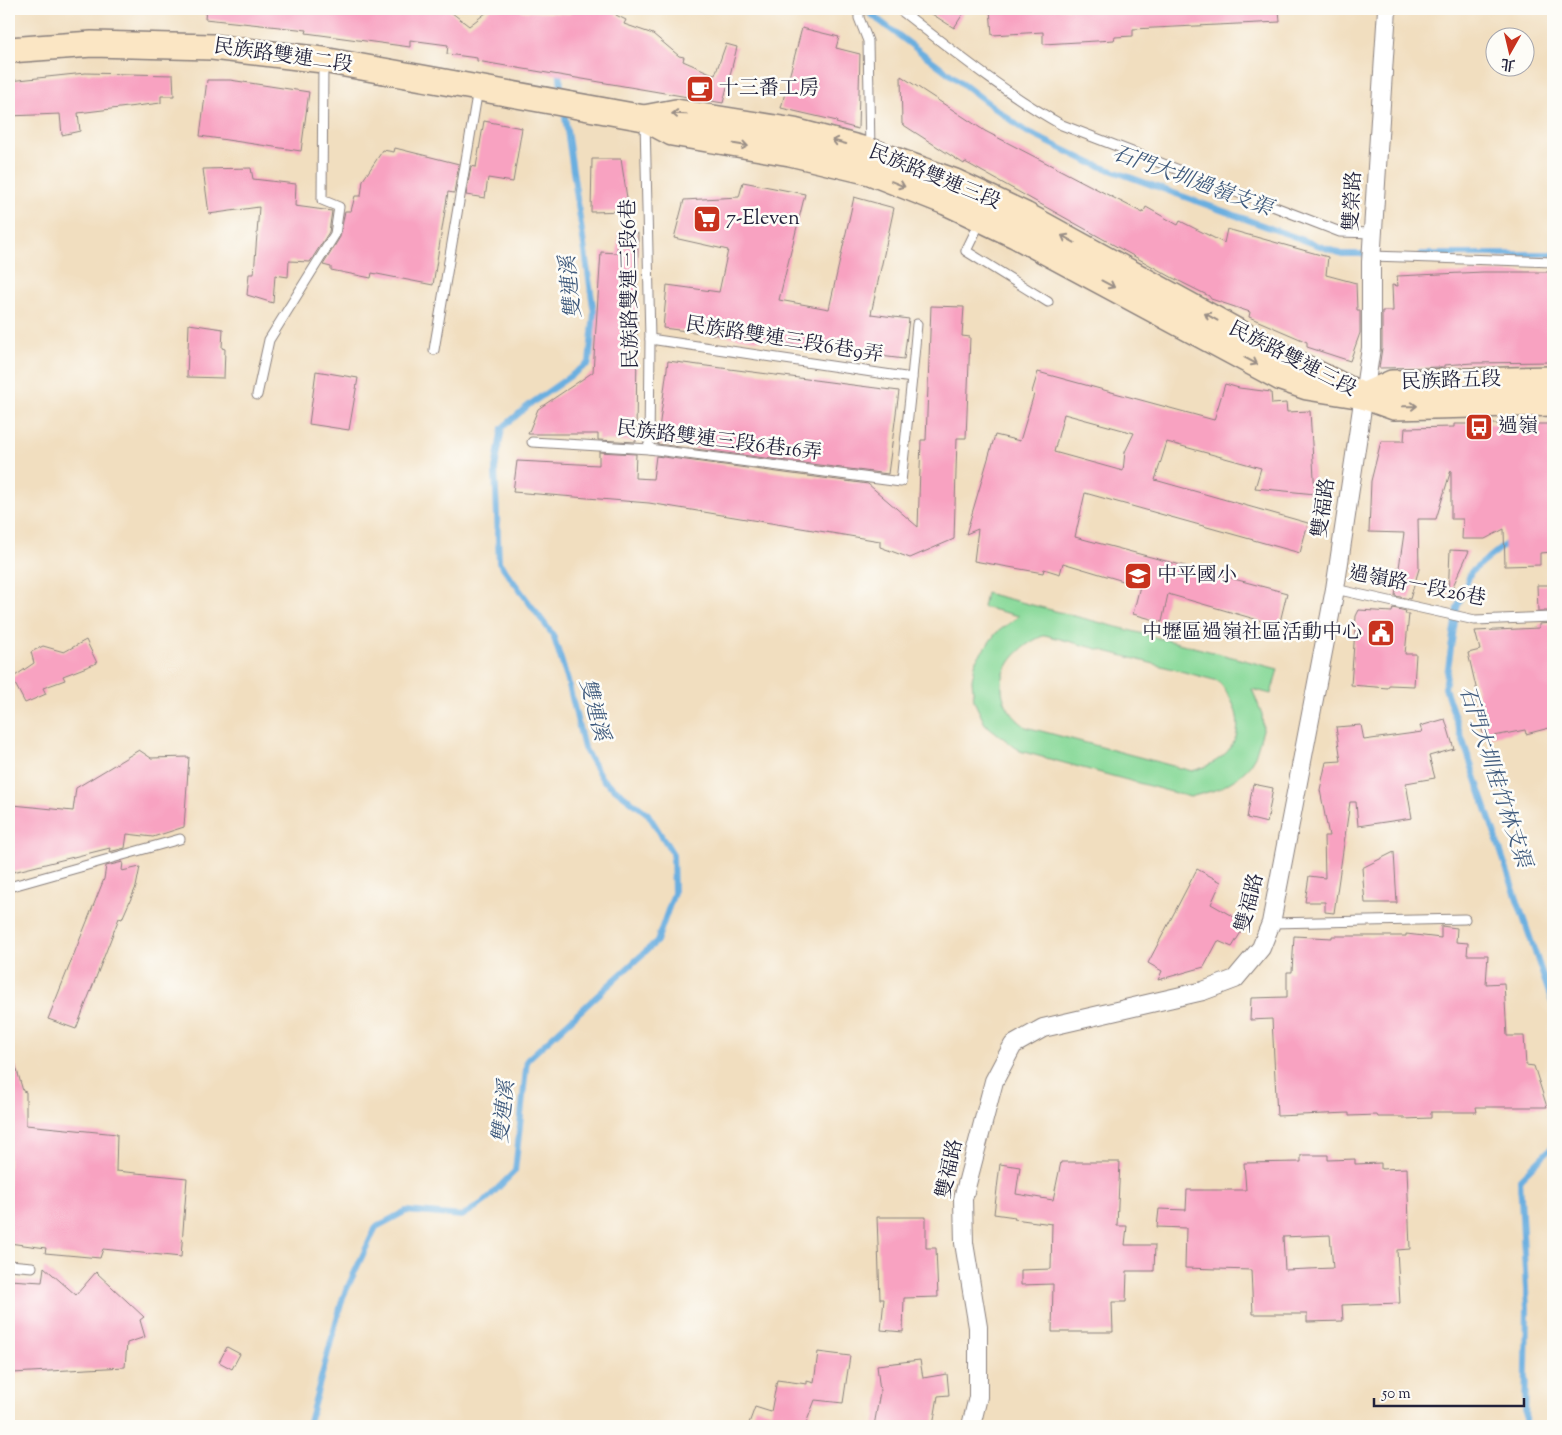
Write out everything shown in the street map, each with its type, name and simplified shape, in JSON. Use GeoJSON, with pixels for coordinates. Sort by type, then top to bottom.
{"type":"FeatureCollection","features":[{"type":"Feature","properties":{"kind":"main road","name":"民族路雙連二段"},"geometry":{"type":"LineString","coordinates":[[9,50],[92,44],[194,46],[323,60],[566,106]]}},
{"type":"Feature","properties":{"kind":"main road","name":"民族路雙連三段"},"geometry":{"type":"LineString","coordinates":[[566,106],[644,118],[672,133],[790,154],[870,162],[985,209],[1281,378],[1307,387],[1363,396]]}},
{"type":"Feature","properties":{"kind":"main road","name":"民族路五段"},"geometry":{"type":"LineString","coordinates":[[1363,396],[1392,383],[1553,379]]}},
{"type":"Feature","properties":{"kind":"main road","name":"民族路五段"},"geometry":{"type":"LineString","coordinates":[[1363,396],[1394,407],[1553,403]]}},
{"type":"Feature","properties":{"kind":"street","name":"雙榮路"},"geometry":{"type":"LineString","coordinates":[[1363,396],[1371,348],[1373,233],[1387,9]]}},
{"type":"Feature","properties":{"kind":"street","name":"雙福路"},"geometry":{"type":"LineString","coordinates":[[971,1426],[978,1397],[978,1327],[964,1244],[963,1199],[994,1082],[1014,1045],[1043,1028],[1203,991],[1234,979],[1261,948],[1271,923],[1335,589],[1363,396]]}},
{"type":"Feature","properties":{"kind":"lane"},"geometry":{"type":"LineString","coordinates":[[899,9],[992,82],[1023,104],[1062,125],[1340,232],[1373,233]]}},
{"type":"Feature","properties":{"kind":"lane"},"geometry":{"type":"LineString","coordinates":[[859,10],[868,41],[870,162]]}},
{"type":"Feature","properties":{"kind":"lane"},"geometry":{"type":"LineString","coordinates":[[257,395],[269,340],[335,234],[339,207],[322,200],[323,60]]}},
{"type":"Feature","properties":{"kind":"lane"},"geometry":{"type":"LineString","coordinates":[[434,350],[478,89]]}},
{"type":"Feature","properties":{"kind":"lane","name":"民族路雙連三段6巷"},"geometry":{"type":"LineString","coordinates":[[644,118],[650,339],[649,449]]}},
{"type":"Feature","properties":{"kind":"lane"},"geometry":{"type":"LineString","coordinates":[[985,209],[966,251],[1048,302]]}},
{"type":"Feature","properties":{"kind":"lane"},"geometry":{"type":"LineString","coordinates":[[1372,256],[1553,262]]}},
{"type":"Feature","properties":{"kind":"lane"},"geometry":{"type":"LineString","coordinates":[[912,378],[916,324]]}},
{"type":"Feature","properties":{"kind":"lane","name":"民族路雙連三段6巷9弄"},"geometry":{"type":"LineString","coordinates":[[650,339],[912,378]]}},
{"type":"Feature","properties":{"kind":"lane","name":"民族路雙連三段6巷16弄"},"geometry":{"type":"LineString","coordinates":[[532,442],[649,449],[901,482],[912,378]]}},
{"type":"Feature","properties":{"kind":"lane","name":"過嶺路一段26巷"},"geometry":{"type":"LineString","coordinates":[[1335,589],[1474,620],[1553,617]]}},
{"type":"Feature","properties":{"kind":"lane"},"geometry":{"type":"LineString","coordinates":[[9,886],[180,839]]}},
{"type":"Feature","properties":{"kind":"lane"},"geometry":{"type":"LineString","coordinates":[[1271,923],[1465,920]]}},
{"type":"Feature","properties":{"kind":"lane"},"geometry":{"type":"LineString","coordinates":[[9,1266],[32,1267]]}},
{"type":"Feature","properties":{"kind":"green space"},"geometry":{"type":"Polygon","coordinates":[[[986,593],[1278,669],[1271,694],[1252,689],[1262,714],[1263,730],[1255,756],[1247,769],[1237,778],[1219,789],[1190,797],[1020,751],[985,724],[974,701],[972,680],[976,660],[996,633],[1019,616],[983,607],[986,593]],[[1045,635],[1030,643],[1009,664],[1003,676],[1002,689],[1005,702],[1013,715],[1026,727],[1192,771],[1209,765],[1222,756],[1231,746],[1236,735],[1238,722],[1235,709],[1218,681],[1045,635]]]}},
{"type":"Feature","properties":{"kind":"building"},"geometry":{"type":"Polygon","coordinates":[[[206,9],[447,9],[469,26],[491,9],[520,9],[520,11],[570,14],[572,9],[615,9],[616,15],[626,20],[624,24],[653,34],[679,56],[684,57],[683,61],[715,75],[726,44],[737,47],[723,103],[477,61],[477,58],[447,54],[448,45],[410,40],[410,47],[306,33],[307,30],[205,19],[206,9]]]}},
{"type":"Feature","properties":{"kind":"building"},"geometry":{"type":"Polygon","coordinates":[[[924,9],[966,9],[954,28],[924,9]]]}},
{"type":"Feature","properties":{"kind":"building"},"geometry":{"type":"Polygon","coordinates":[[[990,9],[1279,9],[1280,22],[1133,29],[1133,36],[1115,37],[1114,40],[1043,44],[1043,32],[992,35],[990,9]]]}},
{"type":"Feature","properties":{"kind":"building"},"geometry":{"type":"Polygon","coordinates":[[[802,28],[839,37],[836,48],[860,54],[858,129],[836,123],[837,121],[781,108],[802,28]]]}},
{"type":"Feature","properties":{"kind":"building"},"geometry":{"type":"Polygon","coordinates":[[[85,73],[173,75],[174,96],[161,96],[161,103],[78,113],[80,131],[62,135],[60,114],[9,116],[9,81],[85,73]]]}},
{"type":"Feature","properties":{"kind":"building"},"geometry":{"type":"Polygon","coordinates":[[[901,76],[985,131],[1143,213],[1146,207],[1178,225],[1180,221],[1224,243],[1227,229],[1328,257],[1326,275],[1356,283],[1357,310],[1360,310],[1360,333],[1350,361],[1307,347],[1307,342],[1249,317],[1250,312],[1211,299],[1209,296],[1173,278],[965,162],[964,164],[902,124],[901,76]]]}},
{"type":"Feature","properties":{"kind":"building"},"geometry":{"type":"Polygon","coordinates":[[[207,80],[230,80],[309,92],[301,151],[200,136],[207,80]]]}},
{"type":"Feature","properties":{"kind":"building"},"geometry":{"type":"Polygon","coordinates":[[[484,121],[522,128],[513,182],[488,178],[485,198],[466,195],[471,166],[476,167],[484,121]]]}},
{"type":"Feature","properties":{"kind":"building"},"geometry":{"type":"Polygon","coordinates":[[[395,148],[459,164],[454,193],[448,192],[433,285],[372,273],[371,278],[331,270],[331,267],[323,265],[340,237],[345,211],[351,211],[355,196],[361,196],[363,180],[383,150],[394,152],[395,148]]]}},
{"type":"Feature","properties":{"kind":"building"},"geometry":{"type":"Polygon","coordinates":[[[592,159],[621,159],[629,211],[591,212],[592,159]]]}},
{"type":"Feature","properties":{"kind":"building"},"geometry":{"type":"Polygon","coordinates":[[[251,168],[253,179],[296,184],[295,206],[332,211],[329,232],[310,262],[289,261],[288,277],[275,275],[273,303],[247,295],[249,274],[254,274],[259,207],[209,214],[203,169],[251,168]]]}},
{"type":"Feature","properties":{"kind":"building"},"geometry":{"type":"Polygon","coordinates":[[[743,182],[805,194],[779,300],[829,309],[854,197],[894,208],[871,314],[909,319],[904,359],[663,328],[667,285],[719,292],[728,250],[674,238],[684,200],[739,197],[743,182]]]}},
{"type":"Feature","properties":{"kind":"building"},"geometry":{"type":"Polygon","coordinates":[[[618,232],[638,233],[636,442],[598,440],[598,434],[528,434],[538,409],[593,372],[601,252],[617,253],[618,232]]]}},
{"type":"Feature","properties":{"kind":"building"},"geometry":{"type":"Polygon","coordinates":[[[1483,272],[1552,272],[1553,362],[1473,363],[1444,365],[1444,367],[1379,368],[1382,348],[1382,311],[1393,311],[1392,285],[1398,286],[1397,276],[1483,272]]]}},
{"type":"Feature","properties":{"kind":"building"},"geometry":{"type":"Polygon","coordinates":[[[931,306],[964,307],[962,336],[970,337],[966,438],[957,438],[954,539],[910,558],[880,547],[880,541],[649,503],[513,492],[517,461],[599,465],[599,452],[636,454],[635,478],[653,479],[656,456],[868,484],[918,527],[921,440],[926,440],[931,306]]]}},
{"type":"Feature","properties":{"kind":"building"},"geometry":{"type":"Polygon","coordinates":[[[189,324],[223,329],[222,348],[225,349],[224,378],[187,377],[189,324]]]}},
{"type":"Feature","properties":{"kind":"building"},"geometry":{"type":"Polygon","coordinates":[[[668,361],[899,391],[888,474],[657,444],[668,361]]]}},
{"type":"Feature","properties":{"kind":"building"},"geometry":{"type":"Polygon","coordinates":[[[316,371],[358,378],[349,430],[309,424],[316,371]]]}},
{"type":"Feature","properties":{"kind":"building"},"geometry":{"type":"Polygon","coordinates":[[[1038,372],[1214,420],[1225,384],[1239,388],[1271,392],[1272,404],[1286,403],[1287,412],[1310,411],[1315,494],[1255,488],[1261,468],[1167,442],[1155,480],[1308,523],[1300,553],[1085,493],[1075,537],[1287,593],[1279,626],[1168,594],[1162,622],[1133,614],[1140,586],[1063,563],[1060,574],[1044,569],[1043,573],[974,561],[978,529],[966,534],[995,435],[1020,441],[1034,394],[1032,392],[1038,372]],[[1064,414],[1054,452],[1123,471],[1125,452],[1134,433],[1064,414]]]}},
{"type":"Feature","properties":{"kind":"building"},"geometry":{"type":"Polygon","coordinates":[[[1454,424],[1553,424],[1553,552],[1540,553],[1540,565],[1505,566],[1504,529],[1485,539],[1462,539],[1463,519],[1451,519],[1451,470],[1436,519],[1418,519],[1419,569],[1410,599],[1395,596],[1404,533],[1369,532],[1371,481],[1381,441],[1404,441],[1405,428],[1454,427],[1454,424]]]}},
{"type":"Feature","properties":{"kind":"building"},"geometry":{"type":"Polygon","coordinates":[[[1450,550],[1469,551],[1448,597],[1450,550]]]}},
{"type":"Feature","properties":{"kind":"building"},"geometry":{"type":"Polygon","coordinates":[[[1537,585],[1553,585],[1553,611],[1538,611],[1537,585]]]}},
{"type":"Feature","properties":{"kind":"building","name":"中壢區過嶺社區活動中心"},"geometry":{"type":"Polygon","coordinates":[[[1393,608],[1406,611],[1405,614],[1409,614],[1405,654],[1416,654],[1414,686],[1389,685],[1388,688],[1351,685],[1356,616],[1359,610],[1392,612],[1393,608]]]}},
{"type":"Feature","properties":{"kind":"building"},"geometry":{"type":"Polygon","coordinates":[[[1553,623],[1553,727],[1526,734],[1525,730],[1484,738],[1475,701],[1479,700],[1468,653],[1480,650],[1475,631],[1539,628],[1539,624],[1553,623]]]}},
{"type":"Feature","properties":{"kind":"building"},"geometry":{"type":"Polygon","coordinates":[[[86,640],[97,663],[63,676],[65,680],[43,688],[46,694],[25,703],[12,678],[34,663],[31,652],[43,646],[64,652],[86,640]]]}},
{"type":"Feature","properties":{"kind":"building"},"geometry":{"type":"Polygon","coordinates":[[[1445,719],[1454,749],[1429,756],[1435,778],[1406,783],[1412,818],[1358,826],[1356,802],[1350,802],[1334,913],[1325,912],[1325,902],[1305,902],[1309,876],[1325,878],[1324,836],[1329,836],[1320,790],[1326,762],[1341,761],[1336,727],[1361,725],[1364,740],[1422,732],[1420,726],[1445,719]]]}},
{"type":"Feature","properties":{"kind":"building"},"geometry":{"type":"Polygon","coordinates":[[[139,750],[151,758],[189,757],[184,827],[153,837],[127,834],[125,848],[109,852],[110,848],[9,873],[9,812],[12,813],[13,805],[73,811],[76,788],[139,750]]]}},
{"type":"Feature","properties":{"kind":"building"},"geometry":{"type":"Polygon","coordinates":[[[1253,784],[1273,788],[1267,823],[1247,818],[1253,784]]]}},
{"type":"Feature","properties":{"kind":"building"},"geometry":{"type":"Polygon","coordinates":[[[1394,852],[1397,903],[1365,903],[1362,868],[1394,852]]]}},
{"type":"Feature","properties":{"kind":"building"},"geometry":{"type":"Polygon","coordinates":[[[123,862],[122,871],[140,867],[136,887],[122,919],[119,918],[76,1029],[48,1019],[104,879],[106,866],[123,862]]]}},
{"type":"Feature","properties":{"kind":"building"},"geometry":{"type":"Polygon","coordinates":[[[1197,869],[1221,882],[1211,904],[1246,924],[1232,947],[1218,941],[1204,967],[1158,980],[1162,971],[1148,963],[1197,869]]]}},
{"type":"Feature","properties":{"kind":"building"},"geometry":{"type":"Polygon","coordinates":[[[1441,926],[1457,928],[1456,942],[1468,943],[1467,955],[1488,955],[1486,984],[1504,983],[1507,1036],[1524,1036],[1526,1065],[1534,1066],[1547,1107],[1476,1107],[1477,1112],[1431,1112],[1431,1118],[1404,1119],[1404,1117],[1378,1117],[1377,1115],[1349,1116],[1349,1113],[1277,1116],[1272,1019],[1250,1020],[1251,998],[1287,997],[1287,972],[1292,972],[1294,936],[1332,938],[1332,936],[1406,936],[1406,934],[1441,938],[1441,926]]]}},
{"type":"Feature","properties":{"kind":"building"},"geometry":{"type":"Polygon","coordinates":[[[9,1056],[13,1056],[23,1091],[26,1092],[26,1125],[117,1134],[116,1171],[187,1178],[181,1257],[103,1249],[100,1258],[45,1253],[46,1248],[9,1243],[9,1056]]]}},
{"type":"Feature","properties":{"kind":"building"},"geometry":{"type":"Polygon","coordinates":[[[1301,1155],[1328,1155],[1328,1160],[1355,1159],[1355,1164],[1381,1163],[1381,1169],[1407,1168],[1410,1249],[1397,1250],[1400,1303],[1342,1305],[1343,1321],[1307,1322],[1307,1314],[1253,1314],[1251,1270],[1185,1268],[1186,1228],[1157,1227],[1159,1209],[1186,1210],[1187,1190],[1246,1190],[1244,1163],[1301,1162],[1301,1155]],[[1330,1235],[1283,1237],[1285,1270],[1333,1268],[1330,1235]]]}},
{"type":"Feature","properties":{"kind":"building"},"geometry":{"type":"Polygon","coordinates":[[[1061,1162],[1120,1162],[1117,1226],[1127,1226],[1125,1245],[1155,1245],[1154,1271],[1127,1271],[1126,1302],[1112,1302],[1113,1332],[1052,1332],[1053,1284],[1021,1285],[1021,1270],[1051,1269],[1052,1224],[1014,1219],[1015,1217],[994,1214],[1000,1164],[1020,1167],[1016,1194],[1053,1200],[1061,1162]]]}},
{"type":"Feature","properties":{"kind":"building"},"geometry":{"type":"Polygon","coordinates":[[[877,1217],[926,1217],[926,1248],[936,1248],[938,1297],[904,1298],[903,1332],[881,1330],[884,1299],[880,1299],[877,1217]]]}},
{"type":"Feature","properties":{"kind":"building"},"geometry":{"type":"Polygon","coordinates":[[[44,1267],[76,1295],[96,1272],[144,1317],[140,1320],[145,1337],[127,1343],[125,1367],[12,1373],[9,1371],[9,1280],[42,1282],[44,1267]]]}},
{"type":"Feature","properties":{"kind":"building"},"geometry":{"type":"Polygon","coordinates":[[[227,1347],[240,1354],[232,1369],[219,1362],[227,1347]]]}},
{"type":"Feature","properties":{"kind":"building"},"geometry":{"type":"Polygon","coordinates":[[[818,1352],[850,1356],[843,1403],[815,1400],[805,1426],[748,1426],[755,1407],[771,1412],[777,1380],[807,1384],[807,1381],[814,1383],[818,1352]]]}},
{"type":"Feature","properties":{"kind":"building"},"geometry":{"type":"Polygon","coordinates":[[[920,1360],[923,1378],[947,1374],[949,1395],[938,1396],[933,1426],[874,1426],[880,1392],[877,1365],[920,1360]]]}},
{"type":"Feature","properties":{"kind":"waterway","name":"石門大圳過嶺支渠"},"geometry":{"type":"LineString","coordinates":[[864,9],[1025,131],[1091,163],[1342,254],[1371,254]]}},
{"type":"Feature","properties":{"kind":"waterway","name":"雙連溪"},"geometry":{"type":"LineString","coordinates":[[559,67],[562,97]]}},
{"type":"Feature","properties":{"kind":"waterway","name":"雙連溪"},"geometry":{"type":"LineString","coordinates":[[308,1426],[343,1297],[376,1227],[406,1211],[462,1216],[484,1202],[515,1171],[527,1060],[657,941],[674,893],[673,854],[648,814],[603,780],[584,748],[568,681],[553,635],[499,562],[495,469],[502,428],[529,405],[589,363],[594,313],[564,110]]}},
{"type":"Feature","properties":{"kind":"waterway","name":"石門大圳過嶺支渠"},"geometry":{"type":"LineString","coordinates":[[1421,254],[1553,254]]}},
{"type":"Feature","properties":{"kind":"waterway","name":"石門大圳桂竹林支渠"},"geometry":{"type":"LineString","coordinates":[[1511,540],[1471,572],[1457,608],[1445,688],[1553,1005]]}},
{"type":"Feature","properties":{"kind":"waterway","name":"石門大圳桂竹林支渠"},"geometry":{"type":"LineString","coordinates":[[1525,1426],[1527,1308],[1520,1179],[1553,1146]]}},
{"type":"Feature","properties":{"kind":"place","name":"十三番工房"},"geometry":{"type":"Point","coordinates":[700,89]}},
{"type":"Feature","properties":{"kind":"place","name":"7-Eleven"},"geometry":{"type":"Point","coordinates":[707,219]}},
{"type":"Feature","properties":{"kind":"place","name":"過嶺"},"geometry":{"type":"Point","coordinates":[1479,427]}},
{"type":"Feature","properties":{"kind":"place","name":"中平國小"},"geometry":{"type":"Point","coordinates":[1138,576]}},
{"type":"Feature","properties":{"kind":"place","name":"中壢區過嶺社區活動中心"},"geometry":{"type":"Point","coordinates":[1381,633]}}]}
